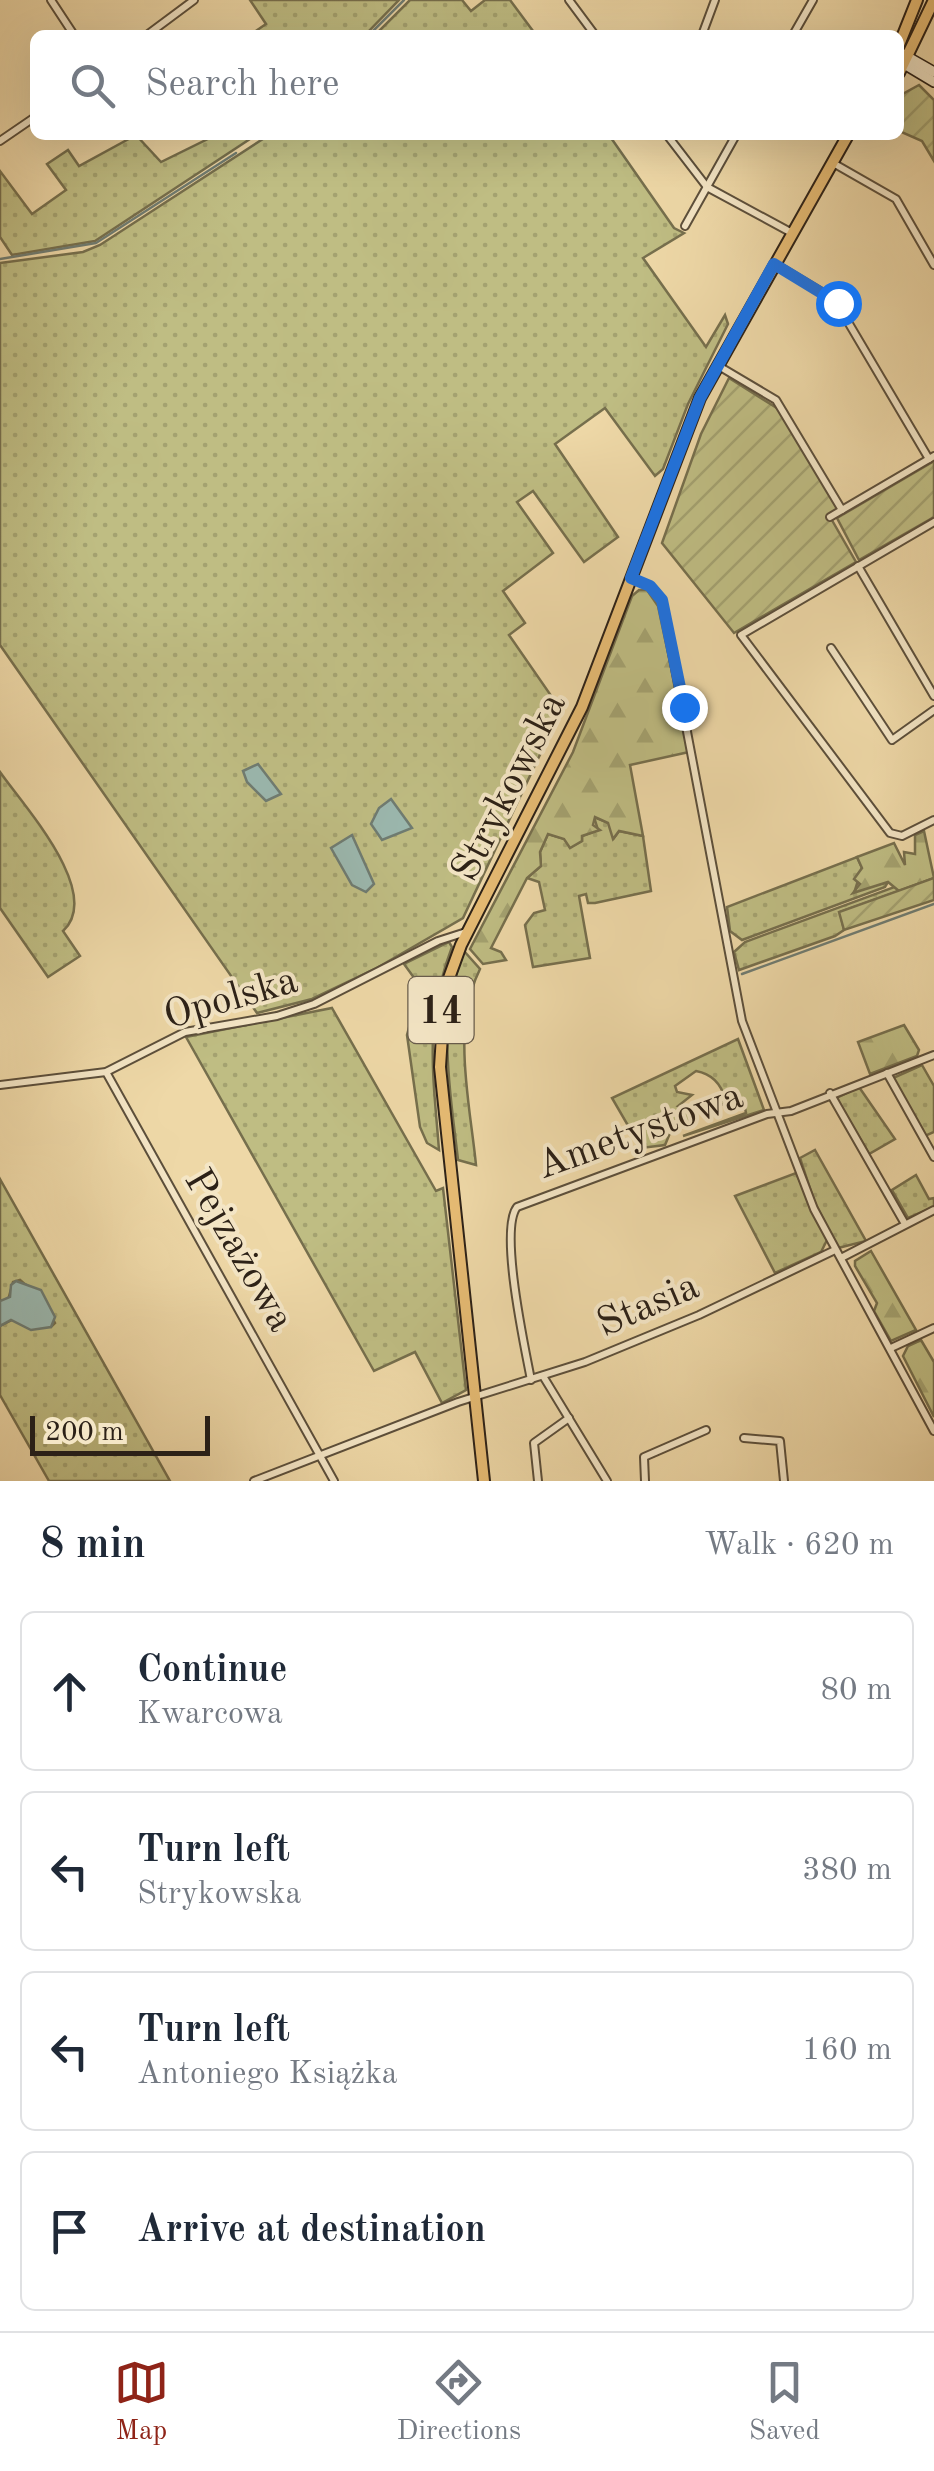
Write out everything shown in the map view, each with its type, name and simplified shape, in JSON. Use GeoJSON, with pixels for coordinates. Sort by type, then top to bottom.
{"type":"FeatureCollection","features":[{"type":"Feature","properties":{"kind":"main road"},"geometry":{"type":"LineString","coordinates":[[904,47],[916,0]]}},
{"type":"Feature","properties":{"kind":"main road"},"geometry":{"type":"LineString","coordinates":[[904,54],[934,0]]}},
{"type":"Feature","properties":{"kind":"main road","name":"Strykowska"},"geometry":{"type":"LineString","coordinates":[[484,1481],[439,1042],[445,989],[467,932],[582,708],[684,435],[717,366],[847,140]]}},
{"type":"Feature","properties":{"kind":"street"},"geometry":{"type":"LineString","coordinates":[[51,0],[71,30]]}},
{"type":"Feature","properties":{"kind":"street"},"geometry":{"type":"LineString","coordinates":[[172,0],[179,10]]}},
{"type":"Feature","properties":{"kind":"street"},"geometry":{"type":"LineString","coordinates":[[153,30],[194,0]]}},
{"type":"Feature","properties":{"kind":"street"},"geometry":{"type":"LineString","coordinates":[[569,0],[590,30]]}},
{"type":"Feature","properties":{"kind":"street"},"geometry":{"type":"LineString","coordinates":[[704,30],[716,0]]}},
{"type":"Feature","properties":{"kind":"street"},"geometry":{"type":"LineString","coordinates":[[796,30],[813,0]]}},
{"type":"Feature","properties":{"kind":"street"},"geometry":{"type":"LineString","coordinates":[[904,60],[934,72]]}},
{"type":"Feature","properties":{"kind":"street"},"geometry":{"type":"LineString","coordinates":[[904,61],[934,82]]}},
{"type":"Feature","properties":{"kind":"street"},"geometry":{"type":"LineString","coordinates":[[0,141],[30,120]]}},
{"type":"Feature","properties":{"kind":"street"},"geometry":{"type":"LineString","coordinates":[[671,140],[707,187],[792,233]]}},
{"type":"Feature","properties":{"kind":"street"},"geometry":{"type":"LineString","coordinates":[[685,226],[733,140]]}},
{"type":"Feature","properties":{"kind":"street"},"geometry":{"type":"LineString","coordinates":[[832,162],[896,199],[934,265]]}},
{"type":"Feature","properties":{"kind":"street"},"geometry":{"type":"LineString","coordinates":[[774,264],[835,300],[932,457],[830,517]]}},
{"type":"Feature","properties":{"kind":"street"},"geometry":{"type":"LineString","coordinates":[[717,366],[780,405],[842,510]]}},
{"type":"Feature","properties":{"kind":"street"},"geometry":{"type":"LineString","coordinates":[[934,522],[742,634],[890,833],[902,836],[934,820]]}},
{"type":"Feature","properties":{"kind":"street"},"geometry":{"type":"LineString","coordinates":[[858,566],[934,696]]}},
{"type":"Feature","properties":{"kind":"street"},"geometry":{"type":"LineString","coordinates":[[631,578],[650,586],[662,600],[739,1010],[811,1202],[934,1431]]}},
{"type":"Feature","properties":{"kind":"street"},"geometry":{"type":"LineString","coordinates":[[831,648],[892,740],[934,710]]}},
{"type":"Feature","properties":{"kind":"street","name":"Opolska"},"geometry":{"type":"LineString","coordinates":[[0,1084],[106,1072],[185,1032],[278,1016],[314,1004],[438,941],[467,932]]}},
{"type":"Feature","properties":{"kind":"street"},"geometry":{"type":"LineString","coordinates":[[779,1113],[934,1055]]}},
{"type":"Feature","properties":{"kind":"street","name":"Pejzażowa"},"geometry":{"type":"LineString","coordinates":[[106,1072],[334,1481]]}},
{"type":"Feature","properties":{"kind":"street"},"geometry":{"type":"LineString","coordinates":[[887,1073],[934,1157]]}},
{"type":"Feature","properties":{"kind":"street"},"geometry":{"type":"LineString","coordinates":[[830,1093],[905,1224]]}},
{"type":"Feature","properties":{"kind":"street","name":"Ametystowa"},"geometry":{"type":"LineString","coordinates":[[531,1380],[515,1277],[514,1210],[584,1180],[779,1113]]}},
{"type":"Feature","properties":{"kind":"street"},"geometry":{"type":"LineString","coordinates":[[841,1258],[934,1210]]}},
{"type":"Feature","properties":{"kind":"street","name":"Stasia"},"geometry":{"type":"LineString","coordinates":[[254,1481],[699,1315],[836,1250]]}},
{"type":"Feature","properties":{"kind":"street"},"geometry":{"type":"LineString","coordinates":[[891,1348],[934,1328]]}},
{"type":"Feature","properties":{"kind":"street"},"geometry":{"type":"LineString","coordinates":[[543,1376],[607,1481]]}},
{"type":"Feature","properties":{"kind":"street"},"geometry":{"type":"LineString","coordinates":[[538,1481],[534,1443],[569,1418]]}},
{"type":"Feature","properties":{"kind":"street"},"geometry":{"type":"LineString","coordinates":[[645,1481],[644,1456],[706,1430]]}},
{"type":"Feature","properties":{"kind":"street"},"geometry":{"type":"LineString","coordinates":[[744,1438],[780,1441],[784,1481]]}},
{"type":"Feature","properties":{"kind":"green space"},"geometry":{"type":"Polygon","coordinates":[[[250,0],[399,0],[370,30],[257,30],[266,24],[250,0]]]}},
{"type":"Feature","properties":{"kind":"green space"},"geometry":{"type":"Polygon","coordinates":[[[410,0],[462,0],[471,11],[485,0],[510,0],[532,30],[380,30],[410,0]]]}},
{"type":"Feature","properties":{"kind":"green space"},"geometry":{"type":"Polygon","coordinates":[[[919,85],[934,100],[934,161],[922,141],[904,133],[904,93],[919,85]]]}},
{"type":"Feature","properties":{"kind":"green space"},"geometry":{"type":"Polygon","coordinates":[[[127,140],[141,140],[161,162],[206,140],[248,140],[95,241],[12,255],[0,237],[0,171],[32,214],[66,190],[47,164],[68,150],[79,166],[127,140]]]}},
{"type":"Feature","properties":{"kind":"green space"},"geometry":{"type":"Polygon","coordinates":[[[261,140],[612,140],[674,228],[684,233],[643,258],[706,347],[725,315],[728,324],[688,404],[663,469],[655,476],[605,408],[555,444],[618,537],[584,562],[533,491],[517,502],[553,553],[503,591],[525,623],[509,635],[561,710],[463,918],[375,969],[312,999],[257,1013],[0,645],[0,263],[83,252],[100,245],[261,140]]]}},
{"type":"Feature","properties":{"kind":"green space"},"geometry":{"type":"Polygon","coordinates":[[[729,378],[780,410],[838,509],[829,515],[856,562],[734,633],[662,543],[701,434],[729,378]]]}},
{"type":"Feature","properties":{"kind":"green space"},"geometry":{"type":"Polygon","coordinates":[[[934,461],[934,517],[859,560],[837,518],[934,461]]]}},
{"type":"Feature","properties":{"kind":"green space"},"geometry":{"type":"Polygon","coordinates":[[[647,590],[658,606],[689,752],[630,765],[643,836],[619,831],[613,839],[608,823],[595,817],[593,825],[600,830],[582,836],[582,841],[570,848],[564,839],[548,834],[540,852],[541,866],[527,878],[491,948],[501,952],[506,960],[483,964],[470,949],[573,752],[632,596],[647,590]]]}},
{"type":"Feature","properties":{"kind":"green space"},"geometry":{"type":"Polygon","coordinates":[[[0,772],[56,850],[74,895],[73,915],[63,931],[80,956],[48,977],[0,908],[0,772]]]}},
{"type":"Feature","properties":{"kind":"green space"},"geometry":{"type":"Polygon","coordinates":[[[594,817],[609,823],[614,838],[619,831],[643,836],[651,891],[595,903],[588,903],[586,894],[579,896],[590,958],[533,967],[525,925],[534,913],[545,910],[539,882],[527,878],[541,866],[540,852],[548,834],[565,839],[570,847],[582,841],[582,836],[598,830],[594,817]]]}},
{"type":"Feature","properties":{"kind":"green space"},"geometry":{"type":"Polygon","coordinates":[[[924,831],[934,878],[899,891],[888,882],[853,893],[860,884],[854,879],[862,868],[857,857],[894,843],[905,865],[904,852],[915,854],[915,835],[924,831]]]}},
{"type":"Feature","properties":{"kind":"green space"},"geometry":{"type":"Polygon","coordinates":[[[857,857],[862,868],[855,890],[888,882],[885,887],[742,940],[730,931],[727,907],[857,857]]]}},
{"type":"Feature","properties":{"kind":"green space"},"geometry":{"type":"Polygon","coordinates":[[[934,878],[934,900],[844,930],[839,912],[934,878]]]}},
{"type":"Feature","properties":{"kind":"green space"},"geometry":{"type":"Polygon","coordinates":[[[897,886],[899,891],[840,912],[844,930],[835,936],[739,970],[734,952],[745,942],[897,886]]]}},
{"type":"Feature","properties":{"kind":"green space"},"geometry":{"type":"Polygon","coordinates":[[[449,942],[452,947],[434,1023],[439,1150],[427,1143],[420,1127],[407,1035],[420,986],[404,964],[449,942]]]}},
{"type":"Feature","properties":{"kind":"green space"},"geometry":{"type":"Polygon","coordinates":[[[464,951],[480,969],[471,992],[464,1040],[476,1165],[458,1160],[449,1081],[450,1003],[464,951]]]}},
{"type":"Feature","properties":{"kind":"green space"},"geometry":{"type":"Polygon","coordinates":[[[332,1008],[436,1191],[443,1188],[466,1390],[442,1403],[415,1352],[374,1371],[186,1037],[332,1008]]]}},
{"type":"Feature","properties":{"kind":"green space"},"geometry":{"type":"Polygon","coordinates":[[[904,1025],[919,1050],[917,1056],[870,1074],[858,1042],[904,1025]]]}},
{"type":"Feature","properties":{"kind":"green space"},"geometry":{"type":"Polygon","coordinates":[[[738,1039],[764,1110],[683,1136],[746,1113],[745,1108],[735,1110],[719,1103],[725,1099],[718,1084],[707,1074],[696,1071],[675,1086],[677,1092],[692,1095],[678,1106],[691,1111],[691,1119],[670,1133],[665,1145],[641,1148],[612,1098],[738,1039]]]}},
{"type":"Feature","properties":{"kind":"green space"},"geometry":{"type":"Polygon","coordinates":[[[922,1065],[934,1086],[934,1132],[925,1136],[893,1078],[922,1065]]]}},
{"type":"Feature","properties":{"kind":"green space"},"geometry":{"type":"Polygon","coordinates":[[[859,1087],[895,1139],[869,1154],[836,1098],[859,1087]]]}},
{"type":"Feature","properties":{"kind":"green space"},"geometry":{"type":"Polygon","coordinates":[[[815,1150],[866,1241],[838,1248],[814,1201],[800,1158],[815,1150]]]}},
{"type":"Feature","properties":{"kind":"green space"},"geometry":{"type":"Polygon","coordinates":[[[796,1173],[827,1240],[821,1252],[775,1273],[735,1196],[796,1173]]]}},
{"type":"Feature","properties":{"kind":"green space"},"geometry":{"type":"Polygon","coordinates":[[[916,1175],[929,1199],[934,1198],[934,1207],[908,1218],[892,1190],[916,1175]]]}},
{"type":"Feature","properties":{"kind":"green space"},"geometry":{"type":"Polygon","coordinates":[[[0,1179],[170,1481],[49,1481],[0,1395],[0,1326],[12,1320],[51,1327],[55,1323],[42,1299],[20,1280],[13,1282],[8,1300],[0,1301],[0,1179]]]}},
{"type":"Feature","properties":{"kind":"green space"},"geometry":{"type":"Polygon","coordinates":[[[871,1251],[916,1330],[891,1341],[874,1311],[877,1303],[855,1266],[855,1261],[871,1251]]]}},
{"type":"Feature","properties":{"kind":"green space"},"geometry":{"type":"Polygon","coordinates":[[[921,1340],[934,1362],[934,1417],[903,1356],[908,1346],[921,1340]]]}},
{"type":"Feature","properties":{"kind":"water"},"geometry":{"type":"Polygon","coordinates":[[[258,764],[281,794],[266,801],[247,782],[243,771],[258,764]]]}},
{"type":"Feature","properties":{"kind":"water"},"geometry":{"type":"Polygon","coordinates":[[[391,799],[412,828],[382,840],[371,824],[379,808],[391,799]]]}},
{"type":"Feature","properties":{"kind":"water"},"geometry":{"type":"Polygon","coordinates":[[[352,835],[374,884],[366,892],[352,885],[331,848],[352,835]]]}},
{"type":"Feature","properties":{"kind":"water"},"geometry":{"type":"Polygon","coordinates":[[[16,1281],[41,1290],[55,1317],[51,1327],[31,1330],[11,1320],[0,1326],[0,1301],[10,1297],[11,1285],[16,1281]]]}},
{"type":"Feature","properties":{"kind":"waterway"},"geometry":{"type":"LineString","coordinates":[[374,30],[404,0]]}},
{"type":"Feature","properties":{"kind":"waterway"},"geometry":{"type":"LineString","coordinates":[[0,259],[96,243],[236,153]]}},
{"type":"Feature","properties":{"kind":"waterway"},"geometry":{"type":"LineString","coordinates":[[742,974],[934,904]]}},
{"type":"Feature","properties":{"kind":"route"},"geometry":{"type":"LineString","coordinates":[[684,707],[662,600],[650,586],[631,578],[676,454],[700,398],[774,264],[838,303]]}}]}
